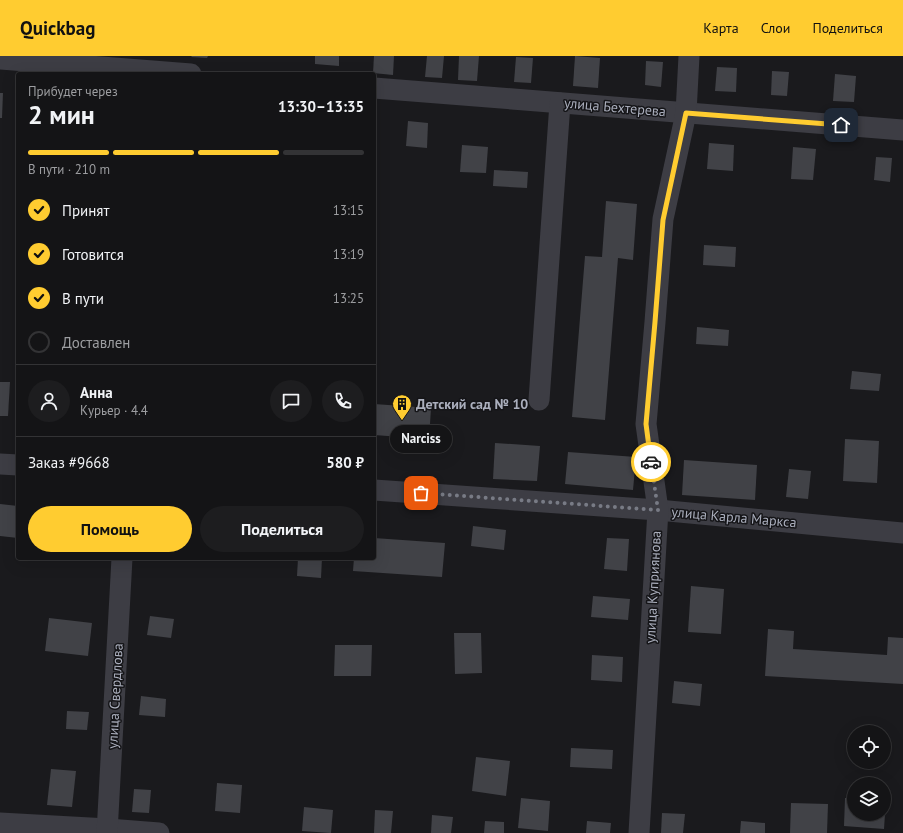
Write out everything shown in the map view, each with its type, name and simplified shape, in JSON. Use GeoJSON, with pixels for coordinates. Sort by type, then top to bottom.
{"type":"FeatureCollection","features":[{"type":"Feature","properties":{"kind":"street","name":"улица Куприянова"},"geometry":{"type":"LineString","coordinates":[[639,833],[658,510],[646,424],[663,220],[686,113],[689,56]]}},
{"type":"Feature","properties":{"kind":"street"},"geometry":{"type":"LineString","coordinates":[[0,59],[161,67],[182,72]]}},
{"type":"Feature","properties":{"kind":"street","name":"улица Бехтерева"},"geometry":{"type":"LineString","coordinates":[[376,88],[903,130]]}},
{"type":"Feature","properties":{"kind":"street"},"geometry":{"type":"LineString","coordinates":[[539,400],[560,103]]}},
{"type":"Feature","properties":{"kind":"street"},"geometry":{"type":"LineString","coordinates":[[0,464],[16,465]]}},
{"type":"Feature","properties":{"kind":"street","name":"улица Карла Маркса"},"geometry":{"type":"LineString","coordinates":[[376,490],[658,510],[903,533]]}},
{"type":"Feature","properties":{"kind":"street","name":"улица Свердлова"},"geometry":{"type":"LineString","coordinates":[[107,831],[122,560]]}},
{"type":"Feature","properties":{"kind":"street"},"geometry":{"type":"LineString","coordinates":[[0,823],[107,831],[158,833]]}},
{"type":"Feature","properties":{"kind":"building"},"geometry":{"type":"Polygon","coordinates":[[[208,56],[207,58],[191,57],[208,56]]]}},
{"type":"Feature","properties":{"kind":"building"},"geometry":{"type":"Polygon","coordinates":[[[315,56],[339,56],[339,66],[315,64],[315,56]]]}},
{"type":"Feature","properties":{"kind":"building"},"geometry":{"type":"Polygon","coordinates":[[[374,56],[394,56],[393,75],[373,72],[374,56]]]}},
{"type":"Feature","properties":{"kind":"building"},"geometry":{"type":"Polygon","coordinates":[[[427,56],[444,56],[442,78],[425,77],[427,56]]]}},
{"type":"Feature","properties":{"kind":"building"},"geometry":{"type":"Polygon","coordinates":[[[459,56],[479,56],[477,81],[458,80],[459,56]]]}},
{"type":"Feature","properties":{"kind":"building"},"geometry":{"type":"Polygon","coordinates":[[[575,56],[600,58],[598,88],[573,86],[575,56]]]}},
{"type":"Feature","properties":{"kind":"building"},"geometry":{"type":"Polygon","coordinates":[[[516,57],[533,58],[531,83],[514,82],[516,57]]]}},
{"type":"Feature","properties":{"kind":"building"},"geometry":{"type":"Polygon","coordinates":[[[646,61],[663,62],[661,87],[645,85],[646,61]]]}},
{"type":"Feature","properties":{"kind":"building"},"geometry":{"type":"Polygon","coordinates":[[[717,67],[737,68],[736,92],[715,91],[717,67]]]}},
{"type":"Feature","properties":{"kind":"building"},"geometry":{"type":"Polygon","coordinates":[[[772,71],[789,72],[787,96],[771,95],[772,71]]]}},
{"type":"Feature","properties":{"kind":"building"},"geometry":{"type":"Polygon","coordinates":[[[835,74],[856,76],[854,102],[833,101],[835,74]]]}},
{"type":"Feature","properties":{"kind":"building"},"geometry":{"type":"Polygon","coordinates":[[[0,93],[3,93],[2,118],[0,118],[0,93]]]}},
{"type":"Feature","properties":{"kind":"building"},"geometry":{"type":"Polygon","coordinates":[[[408,121],[428,123],[427,148],[406,146],[408,121]]]}},
{"type":"Feature","properties":{"kind":"building"},"geometry":{"type":"Polygon","coordinates":[[[709,143],[734,145],[733,171],[707,169],[709,143]]]}},
{"type":"Feature","properties":{"kind":"building"},"geometry":{"type":"Polygon","coordinates":[[[462,145],[488,147],[486,173],[460,172],[462,145]]]}},
{"type":"Feature","properties":{"kind":"building"},"geometry":{"type":"Polygon","coordinates":[[[793,147],[816,149],[813,180],[791,179],[793,147]]]}},
{"type":"Feature","properties":{"kind":"building"},"geometry":{"type":"Polygon","coordinates":[[[876,157],[892,158],[890,182],[874,180],[876,157]]]}},
{"type":"Feature","properties":{"kind":"building"},"geometry":{"type":"Polygon","coordinates":[[[494,170],[528,172],[527,188],[493,186],[494,170]]]}},
{"type":"Feature","properties":{"kind":"building"},"geometry":{"type":"Polygon","coordinates":[[[606,201],[637,204],[633,260],[618,258],[605,420],[572,417],[585,256],[602,257],[606,201]]]}},
{"type":"Feature","properties":{"kind":"building"},"geometry":{"type":"Polygon","coordinates":[[[704,245],[736,247],[735,267],[703,265],[704,245]]]}},
{"type":"Feature","properties":{"kind":"building"},"geometry":{"type":"Polygon","coordinates":[[[697,327],[729,330],[728,346],[696,344],[697,327]]]}},
{"type":"Feature","properties":{"kind":"building"},"geometry":{"type":"Polygon","coordinates":[[[852,371],[881,374],[879,391],[850,389],[852,371]]]}},
{"type":"Feature","properties":{"kind":"building"},"geometry":{"type":"Polygon","coordinates":[[[0,382],[10,382],[8,416],[0,416],[0,382]]]}},
{"type":"Feature","properties":{"kind":"building","name":"Детский сад № 10"},"geometry":{"type":"Polygon","coordinates":[[[376,404],[431,408],[429,439],[376,435],[376,404]]]}},
{"type":"Feature","properties":{"kind":"building"},"geometry":{"type":"Polygon","coordinates":[[[845,439],[879,441],[877,483],[843,481],[845,439]]]}},
{"type":"Feature","properties":{"kind":"building"},"geometry":{"type":"Polygon","coordinates":[[[495,443],[540,446],[537,481],[493,479],[495,443]]]}},
{"type":"Feature","properties":{"kind":"building"},"geometry":{"type":"Polygon","coordinates":[[[568,452],[636,457],[633,490],[565,484],[568,452]]]}},
{"type":"Feature","properties":{"kind":"building"},"geometry":{"type":"Polygon","coordinates":[[[684,460],[757,465],[755,500],[682,495],[684,460]]]}},
{"type":"Feature","properties":{"kind":"building"},"geometry":{"type":"Polygon","coordinates":[[[789,469],[811,471],[808,499],[786,497],[789,469]]]}},
{"type":"Feature","properties":{"kind":"building"},"geometry":{"type":"Polygon","coordinates":[[[0,504],[16,506],[16,538],[0,536],[0,504]]]}},
{"type":"Feature","properties":{"kind":"building"},"geometry":{"type":"Polygon","coordinates":[[[473,526],[506,530],[504,550],[471,546],[473,526]]]}},
{"type":"Feature","properties":{"kind":"building"},"geometry":{"type":"Polygon","coordinates":[[[376,538],[445,543],[442,577],[353,571],[354,560],[376,560],[376,538]]]}},
{"type":"Feature","properties":{"kind":"building"},"geometry":{"type":"Polygon","coordinates":[[[607,538],[629,539],[627,571],[604,569],[607,538]]]}},
{"type":"Feature","properties":{"kind":"building"},"geometry":{"type":"Polygon","coordinates":[[[298,560],[322,560],[321,578],[297,576],[298,560]]]}},
{"type":"Feature","properties":{"kind":"building"},"geometry":{"type":"Polygon","coordinates":[[[691,586],[724,589],[721,634],[688,632],[691,586]]]}},
{"type":"Feature","properties":{"kind":"building"},"geometry":{"type":"Polygon","coordinates":[[[593,596],[630,599],[628,620],[591,617],[593,596]]]}},
{"type":"Feature","properties":{"kind":"building"},"geometry":{"type":"Polygon","coordinates":[[[150,616],[174,619],[171,638],[147,635],[150,616]]]}},
{"type":"Feature","properties":{"kind":"building"},"geometry":{"type":"Polygon","coordinates":[[[49,618],[92,623],[88,656],[45,651],[49,618]]]}},
{"type":"Feature","properties":{"kind":"building"},"geometry":{"type":"Polygon","coordinates":[[[768,629],[794,631],[793,649],[887,655],[888,637],[903,638],[903,684],[765,676],[768,629]]]}},
{"type":"Feature","properties":{"kind":"building"},"geometry":{"type":"Polygon","coordinates":[[[454,633],[481,633],[482,673],[455,674],[454,633]]]}},
{"type":"Feature","properties":{"kind":"building"},"geometry":{"type":"Polygon","coordinates":[[[335,645],[372,645],[371,676],[334,676],[335,645]]]}},
{"type":"Feature","properties":{"kind":"building"},"geometry":{"type":"Polygon","coordinates":[[[592,655],[623,657],[622,682],[591,680],[592,655]]]}},
{"type":"Feature","properties":{"kind":"building"},"geometry":{"type":"Polygon","coordinates":[[[674,681],[702,684],[700,706],[672,703],[674,681]]]}},
{"type":"Feature","properties":{"kind":"building"},"geometry":{"type":"Polygon","coordinates":[[[141,696],[166,699],[165,717],[139,715],[141,696]]]}},
{"type":"Feature","properties":{"kind":"building"},"geometry":{"type":"Polygon","coordinates":[[[67,711],[89,712],[87,730],[66,729],[67,711]]]}},
{"type":"Feature","properties":{"kind":"building"},"geometry":{"type":"Polygon","coordinates":[[[571,748],[613,750],[612,769],[570,767],[571,748]]]}},
{"type":"Feature","properties":{"kind":"building"},"geometry":{"type":"Polygon","coordinates":[[[476,757],[510,761],[506,796],[472,791],[476,757]]]}},
{"type":"Feature","properties":{"kind":"building"},"geometry":{"type":"Polygon","coordinates":[[[51,769],[76,771],[72,807],[47,805],[51,769]]]}},
{"type":"Feature","properties":{"kind":"building"},"geometry":{"type":"Polygon","coordinates":[[[217,783],[242,785],[240,813],[215,811],[217,783]]]}},
{"type":"Feature","properties":{"kind":"building"},"geometry":{"type":"Polygon","coordinates":[[[134,789],[151,790],[149,813],[132,812],[134,789]]]}},
{"type":"Feature","properties":{"kind":"building"},"geometry":{"type":"Polygon","coordinates":[[[521,798],[550,801],[548,831],[518,828],[521,798]]]}},
{"type":"Feature","properties":{"kind":"building"},"geometry":{"type":"Polygon","coordinates":[[[845,798],[847,798],[847,821],[885,821],[884,829],[844,826],[845,798]]]}},
{"type":"Feature","properties":{"kind":"building"},"geometry":{"type":"Polygon","coordinates":[[[791,803],[828,804],[827,833],[790,833],[791,803]]]}},
{"type":"Feature","properties":{"kind":"building"},"geometry":{"type":"Polygon","coordinates":[[[304,807],[333,810],[331,833],[302,831],[304,807]]]}},
{"type":"Feature","properties":{"kind":"building"},"geometry":{"type":"Polygon","coordinates":[[[375,810],[393,811],[391,833],[374,833],[375,810]]]}},
{"type":"Feature","properties":{"kind":"building"},"geometry":{"type":"Polygon","coordinates":[[[662,813],[685,814],[683,833],[661,833],[662,813]]]}},
{"type":"Feature","properties":{"kind":"building"},"geometry":{"type":"Polygon","coordinates":[[[432,815],[453,817],[451,833],[431,833],[432,815]]]}},
{"type":"Feature","properties":{"kind":"building"},"geometry":{"type":"Polygon","coordinates":[[[485,821],[504,822],[504,833],[484,833],[485,821]]]}},
{"type":"Feature","properties":{"kind":"building"},"geometry":{"type":"Polygon","coordinates":[[[587,821],[611,823],[610,833],[586,833],[587,821]]]}},
{"type":"Feature","properties":{"kind":"building"},"geometry":{"type":"Polygon","coordinates":[[[741,821],[765,823],[765,833],[740,833],[741,821]]]}},
{"type":"Feature","properties":{"kind":"way so far"},"geometry":{"type":"LineString","coordinates":[[421,493],[658,510],[651,462]]}},
{"type":"Feature","properties":{"kind":"place","name":"Детский сад № 10"},"geometry":{"type":"Point","coordinates":[402,421]}},
{"type":"Feature","properties":{"kind":"place","name":"Narciss"},"geometry":{"type":"Point","coordinates":[421,493]}},
{"type":"Feature","properties":{"kind":"route"},"geometry":{"type":"LineString","coordinates":[[651,462],[646,424],[663,220],[686,113],[841,125]]}}]}
